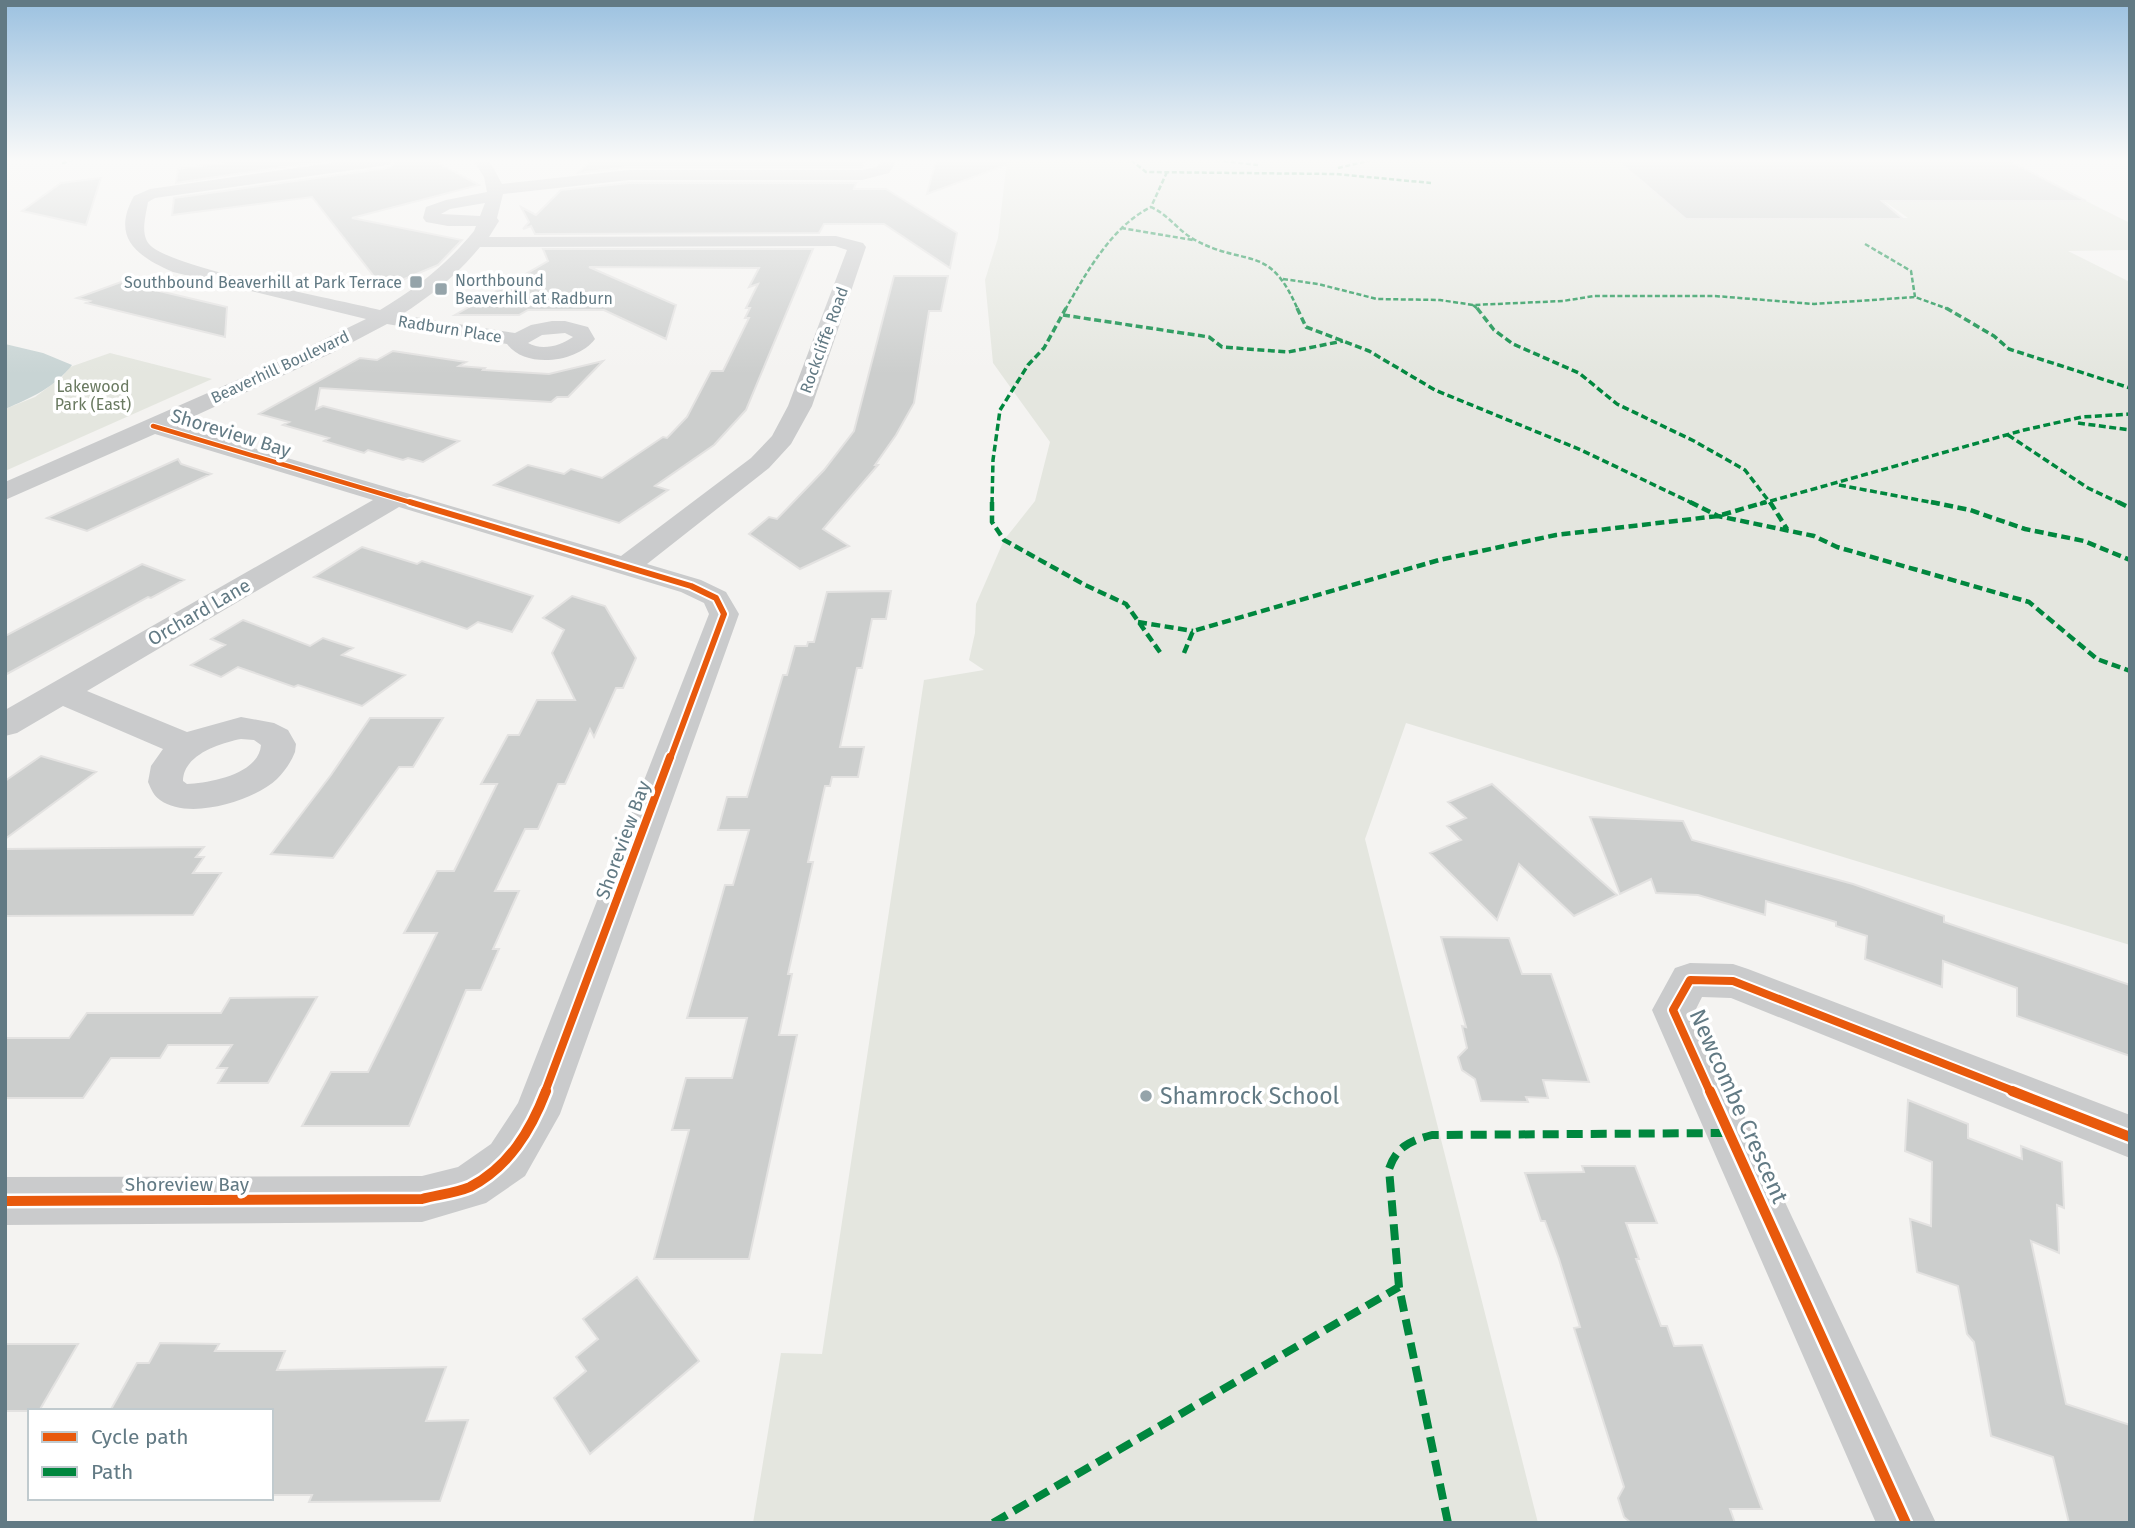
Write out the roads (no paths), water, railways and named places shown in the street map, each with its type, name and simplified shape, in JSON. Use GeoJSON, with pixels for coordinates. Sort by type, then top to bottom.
{"type":"FeatureCollection","features":[{"type":"Feature","properties":{"kind":"street","name":"Radburn Place"},"geometry":{"type":"LineString","coordinates":[[133,231],[137,243],[154,257],[180,268],[381,317],[519,340]]}},
{"type":"Feature","properties":{"kind":"street","name":"Beaverhill Boulevard"},"geometry":{"type":"LineString","coordinates":[[5,492],[333,344],[442,278],[484,231]]}},
{"type":"Feature","properties":{"kind":"street","name":"Rockcliffe Road"},"geometry":{"type":"LineString","coordinates":[[477,242],[814,241],[852,244],[857,247],[800,406],[782,439],[760,463],[624,568]]}},
{"type":"Feature","properties":{"kind":"street","name":"Shoreview Bay"},"geometry":{"type":"LineString","coordinates":[[5,1201],[422,1199],[469,1187],[508,1160],[537,1114],[724,614],[716,598],[691,586],[153,426]]}},
{"type":"Feature","properties":{"kind":"street","name":"Orchard Lane"},"geometry":{"type":"LineString","coordinates":[[5,724],[394,499]]}},
{"type":"Feature","properties":{"kind":"street"},"geometry":{"type":"LineString","coordinates":[[60,692],[188,746]]}},
{"type":"Feature","properties":{"kind":"street","name":"Newcombe Crescent"},"geometry":{"type":"LineString","coordinates":[[1906,1523],[1673,1010],[1690,980],[1733,981],[2130,1137]]}},
{"type":"Feature","properties":{"kind":"place","name":"Southbound Beaverhill at Park Terrace"},"geometry":{"type":"Point","coordinates":[416,282]}},
{"type":"Feature","properties":{"kind":"place","name":"Northbound Beaverhill at Radburn"},"geometry":{"type":"Point","coordinates":[441,289]}},
{"type":"Feature","properties":{"kind":"place","name":"Shamrock School"},"geometry":{"type":"Point","coordinates":[1146,1096]}},
{"type":"Feature","properties":{"kind":"park label","name":"Lakewood Park (East)"},"geometry":{"type":"Point","coordinates":[93,395]}}]}
